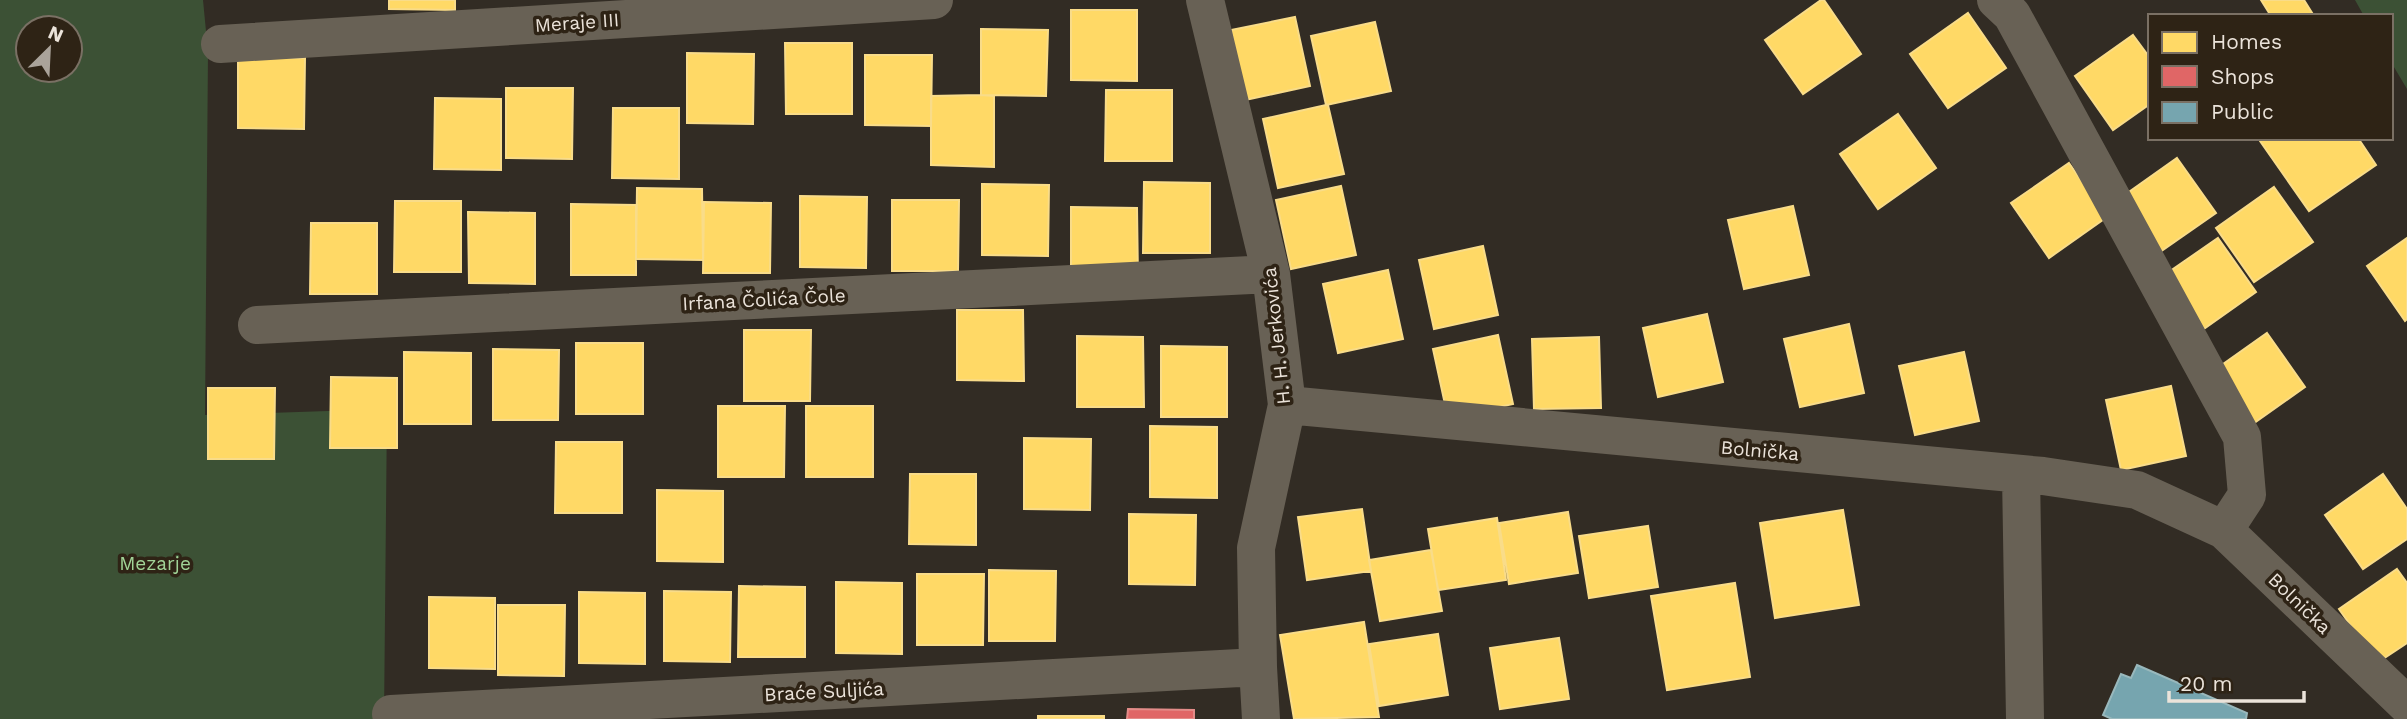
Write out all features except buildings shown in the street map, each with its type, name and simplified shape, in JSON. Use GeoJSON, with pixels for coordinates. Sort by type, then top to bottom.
{"type":"FeatureCollection","features":[{"type":"Feature","properties":{"kind":"street","name":"Meraje III"},"geometry":{"type":"LineString","coordinates":[[220,44],[934,0]]}},
{"type":"Feature","properties":{"kind":"street","name":"H. H. Jerkovića"},"geometry":{"type":"LineString","coordinates":[[1205,0],[1271,274],[1287,405],[1256,548],[1261,719]]}},
{"type":"Feature","properties":{"kind":"street"},"geometry":{"type":"LineString","coordinates":[[1996,0],[2012,15],[2242,437],[2247,495],[2224,530]]}},
{"type":"Feature","properties":{"kind":"street","name":"Irfana Čolića Čole"},"geometry":{"type":"LineString","coordinates":[[257,325],[1271,274]]}},
{"type":"Feature","properties":{"kind":"street","name":"Bolnička"},"geometry":{"type":"LineString","coordinates":[[1287,405],[2021,474],[2137,490],[2224,530],[2407,705]]}},
{"type":"Feature","properties":{"kind":"street"},"geometry":{"type":"LineString","coordinates":[[2021,474],[2025,719]]}},
{"type":"Feature","properties":{"kind":"street","name":"Braće Suljića"},"geometry":{"type":"LineString","coordinates":[[391,714],[1258,667]]}},
{"type":"Feature","properties":{"kind":"green space","name":"Mezarje"},"geometry":{"type":"Polygon","coordinates":[[[0,0],[203,0],[208,52],[205,415],[387,409],[384,719],[0,719],[0,0]]]}},
{"type":"Feature","properties":{"kind":"green space"},"geometry":{"type":"Polygon","coordinates":[[[2355,0],[2407,0],[2407,89],[2393,65],[2393,14],[2363,14],[2355,0]]]}}]}
